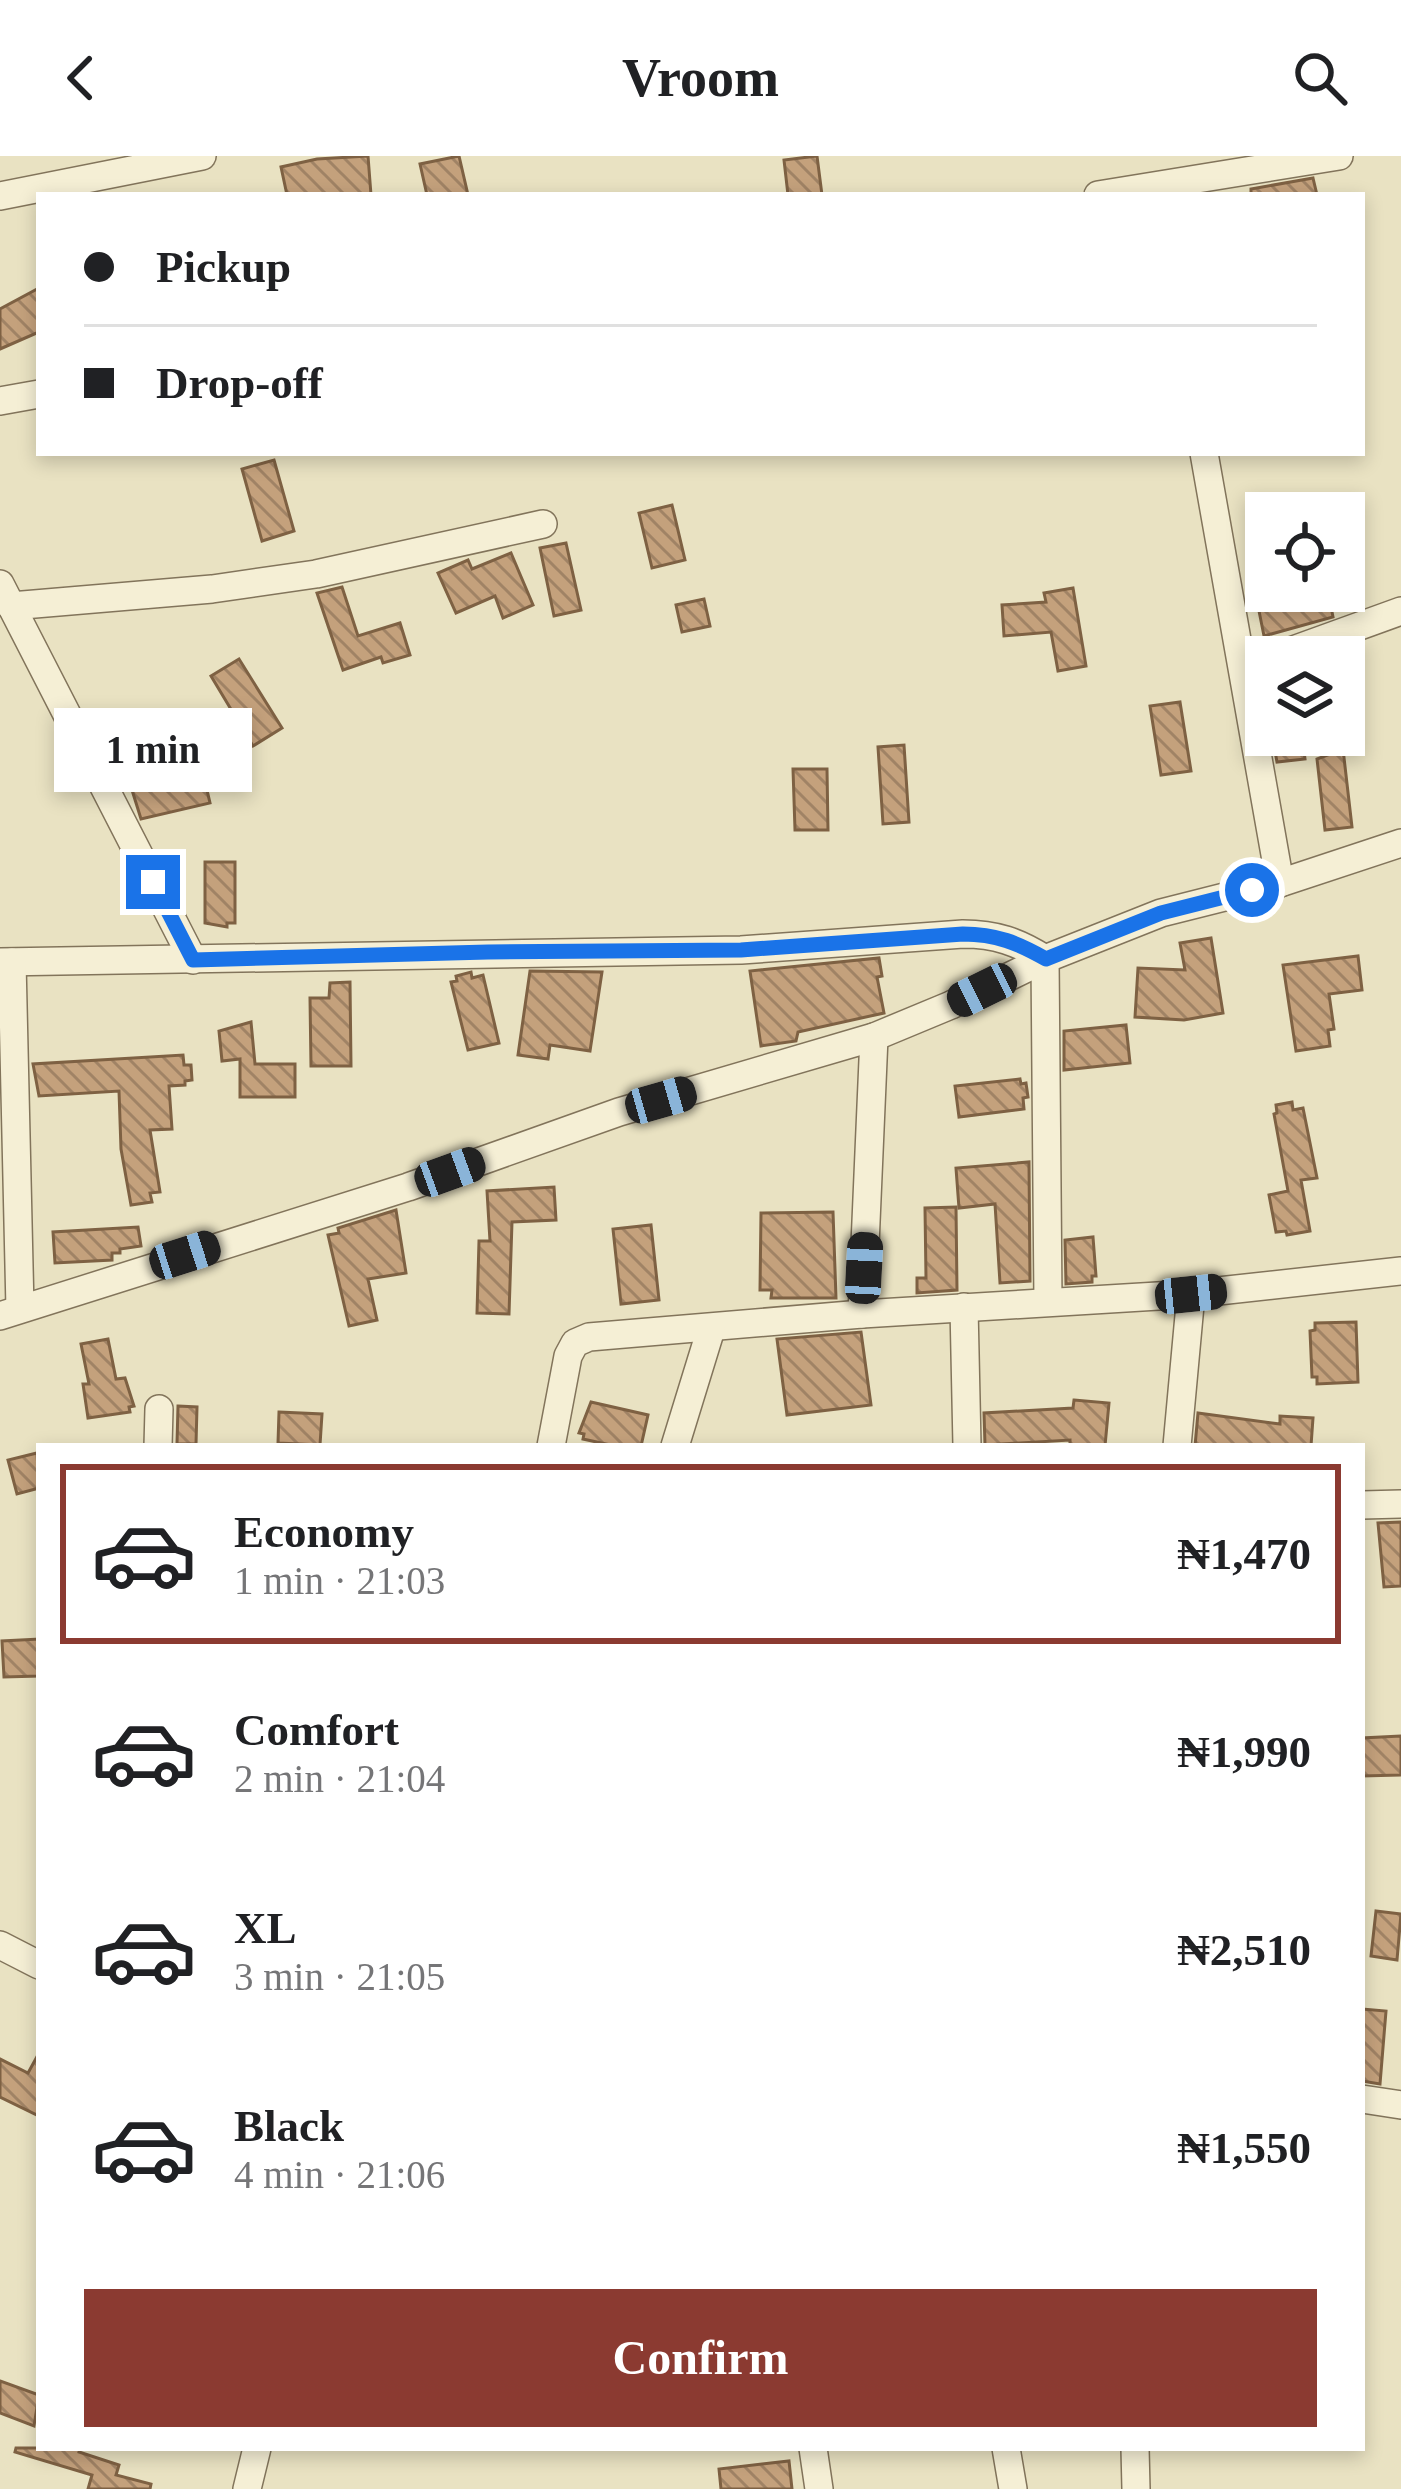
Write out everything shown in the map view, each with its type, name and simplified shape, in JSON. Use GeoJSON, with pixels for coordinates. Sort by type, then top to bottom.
{"type":"FeatureCollection","features":[{"type":"Feature","properties":{"kind":"street"},"geometry":{"type":"LineString","coordinates":[[0,196],[202,156]]}},
{"type":"Feature","properties":{"kind":"street"},"geometry":{"type":"LineString","coordinates":[[1145,156],[1155,189],[1339,156]]}},
{"type":"Feature","properties":{"kind":"street"},"geometry":{"type":"LineString","coordinates":[[0,401],[36,395]]}},
{"type":"Feature","properties":{"kind":"street"},"geometry":{"type":"LineString","coordinates":[[1205,456],[1255,636]]}},
{"type":"Feature","properties":{"kind":"street"},"geometry":{"type":"LineString","coordinates":[[193,960],[6,595],[212,589],[316,574],[543,524]]}},
{"type":"Feature","properties":{"kind":"street"},"geometry":{"type":"LineString","coordinates":[[1332,636],[1401,611]]}},
{"type":"Feature","properties":{"kind":"street"},"geometry":{"type":"LineString","coordinates":[[1270,756],[1280,883]]}},
{"type":"Feature","properties":{"kind":"street"},"geometry":{"type":"LineString","coordinates":[[1046,959],[1016,941],[963,934],[741,950],[6,962],[10,1312],[408,1187],[619,1112],[874,1036],[1161,913],[1280,883],[1401,842]]}},
{"type":"Feature","properties":{"kind":"street"},"geometry":{"type":"LineString","coordinates":[[1046,959],[1048,1302]]}},
{"type":"Feature","properties":{"kind":"street"},"geometry":{"type":"LineString","coordinates":[[862,1314],[874,1036]]}},
{"type":"Feature","properties":{"kind":"street"},"geometry":{"type":"LineString","coordinates":[[552,1443],[568,1356],[575,1343],[589,1337],[1191,1294],[1401,1271]]}},
{"type":"Feature","properties":{"kind":"street"},"geometry":{"type":"LineString","coordinates":[[1177,1443],[1191,1294]]}},
{"type":"Feature","properties":{"kind":"street"},"geometry":{"type":"LineString","coordinates":[[964,1307],[967,1443]]}},
{"type":"Feature","properties":{"kind":"street"},"geometry":{"type":"LineString","coordinates":[[677,1443],[711,1329]]}},
{"type":"Feature","properties":{"kind":"street"},"geometry":{"type":"LineString","coordinates":[[158,1443],[159,1409]]}},
{"type":"Feature","properties":{"kind":"street"},"geometry":{"type":"LineString","coordinates":[[1365,1505],[1401,1504]]}},
{"type":"Feature","properties":{"kind":"street"},"geometry":{"type":"LineString","coordinates":[[0,1946],[36,1964]]}},
{"type":"Feature","properties":{"kind":"street"},"geometry":{"type":"LineString","coordinates":[[1365,2099],[1401,2104]]}},
{"type":"Feature","properties":{"kind":"street"},"geometry":{"type":"LineString","coordinates":[[247,2489],[256,2451]]}},
{"type":"Feature","properties":{"kind":"street"},"geometry":{"type":"LineString","coordinates":[[813,2451],[818,2489]]}},
{"type":"Feature","properties":{"kind":"street"},"geometry":{"type":"LineString","coordinates":[[1007,2451],[1013,2489]]}},
{"type":"Feature","properties":{"kind":"street"},"geometry":{"type":"LineString","coordinates":[[1136,2451],[1136,2489]]}},
{"type":"Feature","properties":{"kind":"building"},"geometry":{"type":"Polygon","coordinates":[[[368,156],[371,192],[286,192],[281,167],[368,156]]]}},
{"type":"Feature","properties":{"kind":"building"},"geometry":{"type":"Polygon","coordinates":[[[459,156],[467,192],[426,192],[420,164],[459,156]]]}},
{"type":"Feature","properties":{"kind":"building"},"geometry":{"type":"Polygon","coordinates":[[[817,156],[822,192],[788,192],[784,160],[817,156]]]}},
{"type":"Feature","properties":{"kind":"building"},"geometry":{"type":"Polygon","coordinates":[[[1313,178],[1316,192],[1251,192],[1313,178]]]}},
{"type":"Feature","properties":{"kind":"building"},"geometry":{"type":"Polygon","coordinates":[[[36,290],[36,333],[0,349],[0,309],[36,290]]]}},
{"type":"Feature","properties":{"kind":"building"},"geometry":{"type":"Polygon","coordinates":[[[274,460],[294,531],[262,541],[242,469],[274,460]]]}},
{"type":"Feature","properties":{"kind":"building"},"geometry":{"type":"Polygon","coordinates":[[[672,505],[685,560],[652,568],[639,513],[672,505]]]}},
{"type":"Feature","properties":{"kind":"building"},"geometry":{"type":"Polygon","coordinates":[[[566,543],[581,610],[554,616],[540,548],[566,543]]]}},
{"type":"Feature","properties":{"kind":"building"},"geometry":{"type":"Polygon","coordinates":[[[511,553],[533,605],[503,618],[495,596],[456,613],[438,573],[468,560],[472,569],[511,553]]]}},
{"type":"Feature","properties":{"kind":"building"},"geometry":{"type":"Polygon","coordinates":[[[342,587],[358,636],[400,623],[410,655],[383,663],[381,657],[343,670],[317,593],[342,587]]]}},
{"type":"Feature","properties":{"kind":"building"},"geometry":{"type":"Polygon","coordinates":[[[1073,588],[1086,666],[1058,671],[1051,632],[1004,636],[1002,605],[1046,602],[1044,593],[1073,588]]]}},
{"type":"Feature","properties":{"kind":"building"},"geometry":{"type":"Polygon","coordinates":[[[704,599],[710,626],[682,632],[676,605],[704,599]]]}},
{"type":"Feature","properties":{"kind":"building"},"geometry":{"type":"Polygon","coordinates":[[[1259,612],[1332,612],[1333,617],[1264,636],[1259,612]]]}},
{"type":"Feature","properties":{"kind":"building"},"geometry":{"type":"Polygon","coordinates":[[[239,659],[282,728],[253,746],[211,676],[239,659]]]}},
{"type":"Feature","properties":{"kind":"building"},"geometry":{"type":"Polygon","coordinates":[[[1180,702],[1191,771],[1161,775],[1150,706],[1180,702]]]}},
{"type":"Feature","properties":{"kind":"building"},"geometry":{"type":"Polygon","coordinates":[[[904,745],[909,822],[883,824],[878,747],[904,745]]]}},
{"type":"Feature","properties":{"kind":"building"},"geometry":{"type":"Polygon","coordinates":[[[1276,756],[1305,756],[1305,759],[1277,762],[1276,756]]]}},
{"type":"Feature","properties":{"kind":"building"},"geometry":{"type":"Polygon","coordinates":[[[1344,756],[1352,827],[1325,830],[1317,759],[1344,756]]]}},
{"type":"Feature","properties":{"kind":"building"},"geometry":{"type":"Polygon","coordinates":[[[793,769],[827,769],[828,830],[795,830],[793,769]]]}},
{"type":"Feature","properties":{"kind":"building"},"geometry":{"type":"Polygon","coordinates":[[[203,773],[210,803],[141,819],[132,790],[203,773]]]}},
{"type":"Feature","properties":{"kind":"building"},"geometry":{"type":"Polygon","coordinates":[[[205,862],[235,862],[235,923],[227,927],[205,923],[205,862]]]}},
{"type":"Feature","properties":{"kind":"building"},"geometry":{"type":"Polygon","coordinates":[[[1211,938],[1223,1013],[1184,1020],[1135,1017],[1138,968],[1185,970],[1180,943],[1211,938]]]}},
{"type":"Feature","properties":{"kind":"building"},"geometry":{"type":"Polygon","coordinates":[[[1358,956],[1362,990],[1329,994],[1334,1029],[1328,1030],[1330,1046],[1296,1051],[1283,965],[1358,956]]]}},
{"type":"Feature","properties":{"kind":"building"},"geometry":{"type":"Polygon","coordinates":[[[879,958],[882,976],[877,977],[884,1013],[798,1032],[796,1041],[761,1046],[750,971],[879,958]]]}},
{"type":"Feature","properties":{"kind":"building"},"geometry":{"type":"Polygon","coordinates":[[[530,971],[602,972],[590,1051],[550,1045],[548,1059],[518,1055],[530,971]]]}},
{"type":"Feature","properties":{"kind":"building"},"geometry":{"type":"Polygon","coordinates":[[[471,972],[472,978],[483,975],[499,1043],[468,1050],[451,982],[471,972]]]}},
{"type":"Feature","properties":{"kind":"building"},"geometry":{"type":"Polygon","coordinates":[[[350,982],[351,1066],[311,1066],[310,998],[329,998],[330,983],[350,982]]]}},
{"type":"Feature","properties":{"kind":"building"},"geometry":{"type":"Polygon","coordinates":[[[251,1022],[255,1064],[295,1064],[295,1097],[240,1097],[240,1059],[222,1061],[219,1031],[251,1022]]]}},
{"type":"Feature","properties":{"kind":"building"},"geometry":{"type":"Polygon","coordinates":[[[1126,1025],[1130,1063],[1064,1070],[1064,1031],[1126,1025]]]}},
{"type":"Feature","properties":{"kind":"building"},"geometry":{"type":"Polygon","coordinates":[[[183,1055],[184,1065],[191,1065],[192,1080],[169,1086],[172,1129],[150,1130],[160,1192],[150,1193],[152,1202],[131,1205],[121,1149],[119,1091],[39,1096],[33,1064],[183,1055]]]}},
{"type":"Feature","properties":{"kind":"building"},"geometry":{"type":"Polygon","coordinates":[[[1020,1079],[1021,1084],[1026,1083],[1028,1097],[1023,1098],[1024,1109],[959,1117],[955,1086],[1020,1079]]]}},
{"type":"Feature","properties":{"kind":"building"},"geometry":{"type":"Polygon","coordinates":[[[1292,1102],[1293,1110],[1303,1108],[1317,1178],[1301,1180],[1310,1231],[1287,1235],[1276,1232],[1269,1195],[1288,1191],[1274,1114],[1276,1105],[1292,1102]]]}},
{"type":"Feature","properties":{"kind":"building"},"geometry":{"type":"Polygon","coordinates":[[[1029,1162],[1030,1281],[1000,1283],[995,1204],[959,1208],[956,1168],[1029,1162]]]}},
{"type":"Feature","properties":{"kind":"building"},"geometry":{"type":"Polygon","coordinates":[[[554,1187],[556,1220],[512,1222],[509,1314],[477,1313],[479,1241],[490,1241],[487,1191],[554,1187]]]}},
{"type":"Feature","properties":{"kind":"building"},"geometry":{"type":"Polygon","coordinates":[[[956,1207],[957,1290],[917,1293],[917,1278],[926,1278],[925,1208],[956,1207]]]}},
{"type":"Feature","properties":{"kind":"building"},"geometry":{"type":"Polygon","coordinates":[[[396,1210],[406,1273],[368,1279],[377,1320],[349,1326],[328,1235],[396,1210]]]}},
{"type":"Feature","properties":{"kind":"building"},"geometry":{"type":"Polygon","coordinates":[[[833,1212],[836,1298],[771,1298],[772,1290],[760,1290],[761,1213],[833,1212]]]}},
{"type":"Feature","properties":{"kind":"building"},"geometry":{"type":"Polygon","coordinates":[[[651,1225],[659,1300],[621,1304],[613,1229],[651,1225]]]}},
{"type":"Feature","properties":{"kind":"building"},"geometry":{"type":"Polygon","coordinates":[[[138,1227],[141,1246],[120,1249],[112,1253],[112,1260],[55,1263],[53,1232],[138,1227]]]}},
{"type":"Feature","properties":{"kind":"building"},"geometry":{"type":"Polygon","coordinates":[[[1093,1237],[1096,1276],[1092,1282],[1066,1284],[1065,1240],[1093,1237]]]}},
{"type":"Feature","properties":{"kind":"building"},"geometry":{"type":"Polygon","coordinates":[[[1356,1322],[1358,1382],[1317,1384],[1317,1377],[1312,1377],[1310,1331],[1315,1330],[1315,1323],[1356,1322]]]}},
{"type":"Feature","properties":{"kind":"building"},"geometry":{"type":"Polygon","coordinates":[[[861,1332],[871,1405],[787,1415],[777,1339],[861,1332]]]}},
{"type":"Feature","properties":{"kind":"building"},"geometry":{"type":"Polygon","coordinates":[[[108,1339],[116,1379],[125,1378],[134,1406],[129,1407],[130,1412],[88,1418],[83,1384],[89,1384],[81,1344],[108,1339]]]}},
{"type":"Feature","properties":{"kind":"building"},"geometry":{"type":"Polygon","coordinates":[[[1074,1400],[1109,1403],[1105,1443],[985,1443],[984,1413],[1073,1408],[1074,1400]]]}},
{"type":"Feature","properties":{"kind":"building"},"geometry":{"type":"Polygon","coordinates":[[[591,1402],[648,1415],[642,1443],[601,1443],[583,1439],[584,1434],[579,1433],[591,1402]]]}},
{"type":"Feature","properties":{"kind":"building"},"geometry":{"type":"Polygon","coordinates":[[[178,1406],[197,1407],[196,1443],[177,1443],[178,1406]]]}},
{"type":"Feature","properties":{"kind":"building"},"geometry":{"type":"Polygon","coordinates":[[[279,1412],[322,1414],[320,1443],[278,1443],[279,1412]]]}},
{"type":"Feature","properties":{"kind":"building"},"geometry":{"type":"Polygon","coordinates":[[[1198,1413],[1280,1424],[1280,1416],[1313,1418],[1311,1443],[1195,1443],[1198,1413]]]}},
{"type":"Feature","properties":{"kind":"building"},"geometry":{"type":"Polygon","coordinates":[[[36,1453],[36,1489],[17,1494],[8,1460],[36,1453]]]}},
{"type":"Feature","properties":{"kind":"building"},"geometry":{"type":"Polygon","coordinates":[[[1401,1522],[1401,1586],[1384,1587],[1378,1523],[1401,1522]]]}},
{"type":"Feature","properties":{"kind":"building"},"geometry":{"type":"Polygon","coordinates":[[[36,1639],[36,1676],[4,1677],[2,1641],[36,1639]]]}},
{"type":"Feature","properties":{"kind":"building"},"geometry":{"type":"Polygon","coordinates":[[[1401,1736],[1401,1775],[1365,1776],[1365,1738],[1401,1736]]]}},
{"type":"Feature","properties":{"kind":"building"},"geometry":{"type":"Polygon","coordinates":[[[1376,1911],[1401,1914],[1397,1960],[1371,1956],[1376,1911]]]}},
{"type":"Feature","properties":{"kind":"building"},"geometry":{"type":"Polygon","coordinates":[[[1365,2009],[1386,2011],[1380,2084],[1365,2082],[1365,2009]]]}},
{"type":"Feature","properties":{"kind":"building"},"geometry":{"type":"Polygon","coordinates":[[[36,2058],[36,2115],[0,2097],[0,2059],[28,2073],[36,2058]]]}},
{"type":"Feature","properties":{"kind":"building"},"geometry":{"type":"Polygon","coordinates":[[[0,2381],[36,2394],[34,2426],[0,2413],[0,2381]]]}},
{"type":"Feature","properties":{"kind":"building"},"geometry":{"type":"Polygon","coordinates":[[[16,2448],[79,2451],[119,2465],[116,2475],[151,2484],[150,2489],[88,2489],[92,2475],[15,2452],[16,2448]]]}},
{"type":"Feature","properties":{"kind":"building"},"geometry":{"type":"Polygon","coordinates":[[[789,2461],[792,2489],[721,2489],[719,2469],[789,2461]]]}},
{"type":"Feature","properties":{"kind":"route"},"geometry":{"type":"LineString","coordinates":[[153,882],[193,960],[741,950],[963,934],[1016,941],[1046,959],[1161,913],[1252,890]]}}]}
